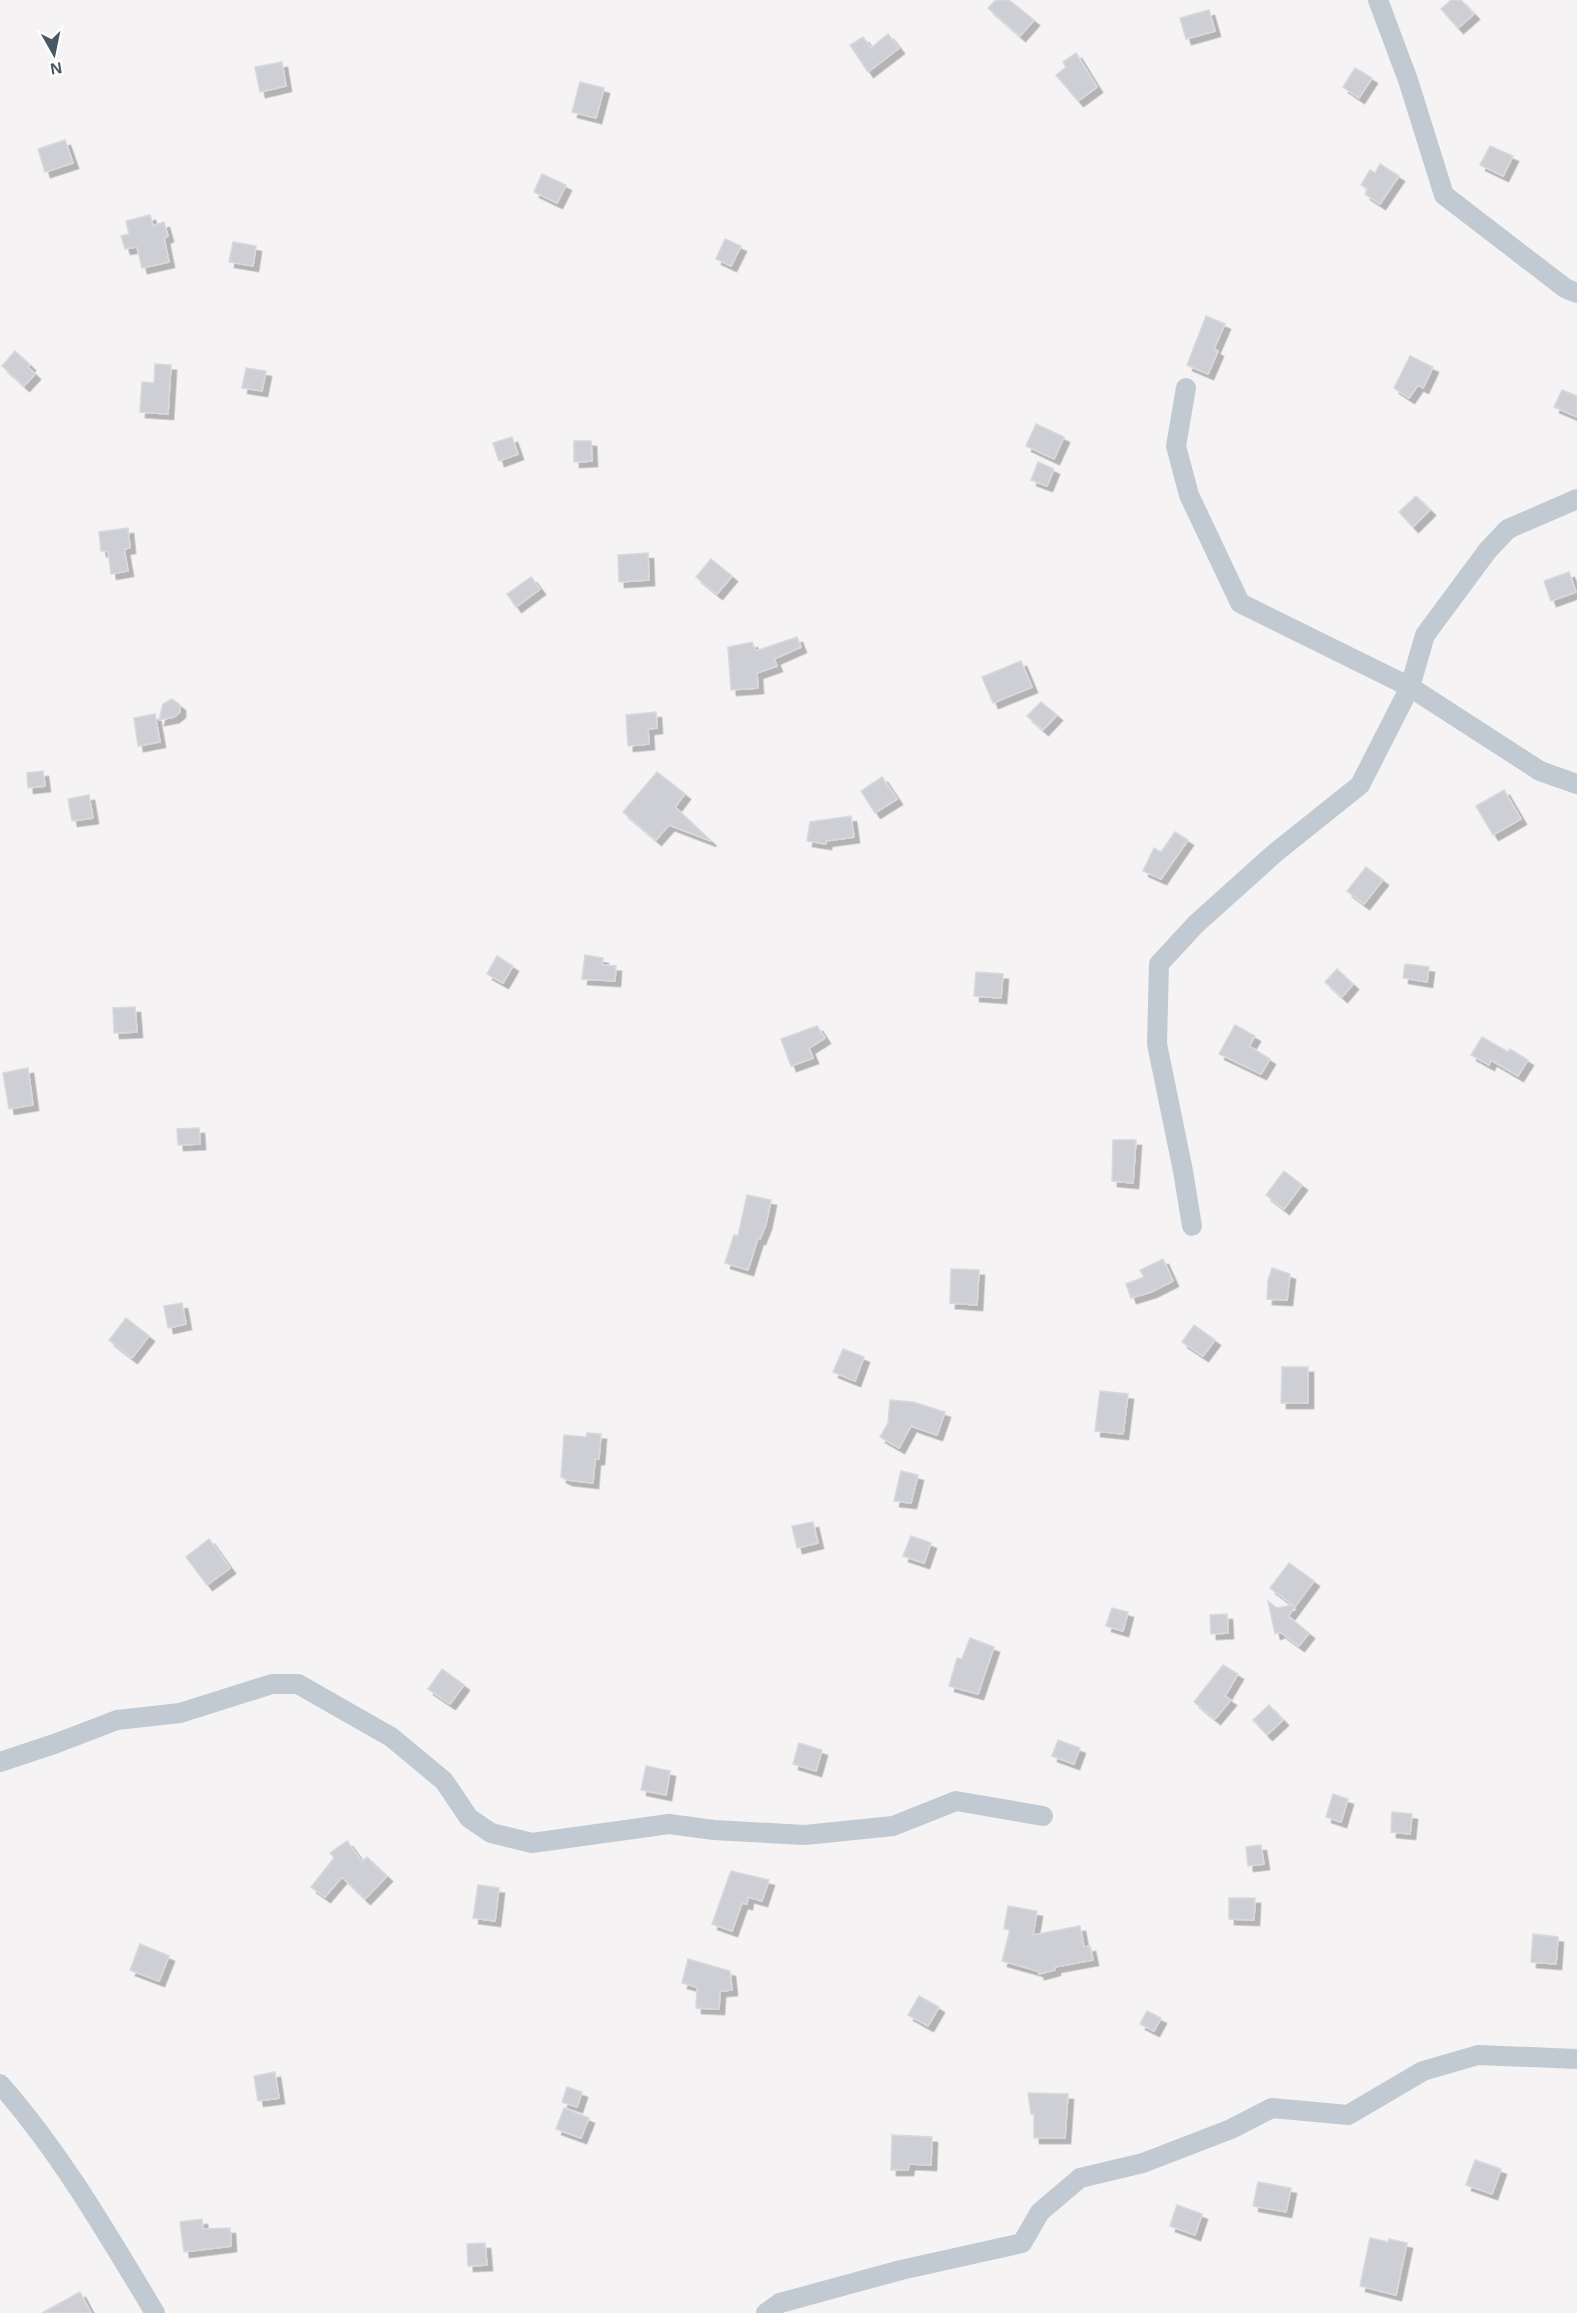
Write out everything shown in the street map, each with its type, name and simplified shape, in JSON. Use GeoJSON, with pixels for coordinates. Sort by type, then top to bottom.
{"type":"FeatureCollection","features":[{"type":"Feature","properties":{"kind":"street"},"geometry":{"type":"LineString","coordinates":[[1378,0],[1408,80],[1444,195],[1565,288],[1577,293]]}},
{"type":"Feature","properties":{"kind":"street"},"geometry":{"type":"LineString","coordinates":[[1186,388],[1176,446],[1189,495],[1240,603],[1410,687],[1540,771],[1577,784]]}},
{"type":"Feature","properties":{"kind":"street"},"geometry":{"type":"LineString","coordinates":[[1192,1226],[1157,1044],[1159,964],[1196,924],[1275,853],[1360,785],[1410,687],[1425,635],[1488,550],[1508,529],[1577,499]]}},
{"type":"Feature","properties":{"kind":"street"},"geometry":{"type":"LineString","coordinates":[[0,1762],[117,1720],[180,1713],[272,1684],[298,1684],[391,1737],[444,1782],[469,1818],[491,1833],[532,1843],[669,1824],[714,1830],[805,1836],[894,1826],[956,1801],[1043,1816]]}},
{"type":"Feature","properties":{"kind":"street"},"geometry":{"type":"LineString","coordinates":[[766,2313],[780,2303],[870,2278],[1022,2243],[1040,2212],[1080,2178],[1143,2163],[1230,2129],[1272,2108],[1348,2115],[1423,2071],[1478,2055],[1577,2059]]}},
{"type":"Feature","properties":{"kind":"street"},"geometry":{"type":"LineString","coordinates":[[0,2084],[27,2115],[104,2229],[155,2313]]}},
{"type":"Feature","properties":{"kind":"building"},"geometry":{"type":"Polygon","coordinates":[[[996,0],[1009,0],[1034,20],[1020,36],[988,8],[996,0]]]}},
{"type":"Feature","properties":{"kind":"building"},"geometry":{"type":"Polygon","coordinates":[[[1451,0],[1461,0],[1474,14],[1458,28],[1441,9],[1451,0]]]}},
{"type":"Feature","properties":{"kind":"building"},"geometry":{"type":"Polygon","coordinates":[[[1209,10],[1215,31],[1186,39],[1180,18],[1209,10]]]}},
{"type":"Feature","properties":{"kind":"building"},"geometry":{"type":"Polygon","coordinates":[[[888,34],[899,48],[868,72],[850,45],[863,37],[871,48],[888,34]]]}},
{"type":"Feature","properties":{"kind":"building"},"geometry":{"type":"Polygon","coordinates":[[[1076,53],[1097,87],[1078,101],[1056,75],[1066,67],[1063,62],[1076,53]]]}},
{"type":"Feature","properties":{"kind":"building"},"geometry":{"type":"Polygon","coordinates":[[[282,62],[286,86],[260,92],[255,67],[282,62]]]}},
{"type":"Feature","properties":{"kind":"building"},"geometry":{"type":"Polygon","coordinates":[[[1355,68],[1372,78],[1359,98],[1343,87],[1355,68]]]}},
{"type":"Feature","properties":{"kind":"building"},"geometry":{"type":"Polygon","coordinates":[[[580,82],[604,88],[596,118],[572,112],[580,82]]]}},
{"type":"Feature","properties":{"kind":"building"},"geometry":{"type":"Polygon","coordinates":[[[65,140],[73,163],[45,172],[38,149],[65,140]]]}},
{"type":"Feature","properties":{"kind":"building"},"geometry":{"type":"Polygon","coordinates":[[[1490,146],[1513,156],[1503,176],[1480,165],[1490,146]]]}},
{"type":"Feature","properties":{"kind":"building"},"geometry":{"type":"Polygon","coordinates":[[[1380,164],[1399,176],[1380,204],[1365,194],[1368,189],[1361,185],[1370,170],[1375,173],[1380,164]]]}},
{"type":"Feature","properties":{"kind":"building"},"geometry":{"type":"Polygon","coordinates":[[[542,174],[566,185],[557,203],[534,192],[542,174]]]}},
{"type":"Feature","properties":{"kind":"building"},"geometry":{"type":"Polygon","coordinates":[[[150,215],[153,226],[164,222],[168,236],[164,238],[169,262],[142,268],[137,247],[125,249],[121,236],[129,234],[126,221],[150,215]]]}},
{"type":"Feature","properties":{"kind":"building"},"geometry":{"type":"Polygon","coordinates":[[[725,239],[741,246],[731,266],[716,259],[725,239]]]}},
{"type":"Feature","properties":{"kind":"building"},"geometry":{"type":"Polygon","coordinates":[[[233,242],[256,246],[253,266],[229,262],[233,242]]]}},
{"type":"Feature","properties":{"kind":"building"},"geometry":{"type":"Polygon","coordinates":[[[1206,316],[1225,324],[1214,349],[1218,351],[1208,374],[1187,365],[1206,316]]]}},
{"type":"Feature","properties":{"kind":"building"},"geometry":{"type":"Polygon","coordinates":[[[15,351],[30,365],[28,367],[35,374],[24,386],[2,366],[15,351]]]}},
{"type":"Feature","properties":{"kind":"building"},"geometry":{"type":"Polygon","coordinates":[[[1410,356],[1433,367],[1423,388],[1418,385],[1409,398],[1394,388],[1410,356]]]}},
{"type":"Feature","properties":{"kind":"building"},"geometry":{"type":"Polygon","coordinates":[[[155,364],[171,365],[168,414],[140,412],[142,382],[154,383],[155,364]]]}},
{"type":"Feature","properties":{"kind":"building"},"geometry":{"type":"Polygon","coordinates":[[[246,368],[266,371],[262,391],[242,388],[246,368]]]}},
{"type":"Feature","properties":{"kind":"building"},"geometry":{"type":"Polygon","coordinates":[[[1562,390],[1577,396],[1577,417],[1554,407],[1562,390]]]}},
{"type":"Feature","properties":{"kind":"building"},"geometry":{"type":"Polygon","coordinates":[[[1036,424],[1064,437],[1054,459],[1026,446],[1036,424]]]}},
{"type":"Feature","properties":{"kind":"building"},"geometry":{"type":"Polygon","coordinates":[[[512,437],[518,454],[499,461],[493,443],[512,437]]]}},
{"type":"Feature","properties":{"kind":"building"},"geometry":{"type":"Polygon","coordinates":[[[574,441],[591,441],[592,461],[574,462],[574,441]]]}},
{"type":"Feature","properties":{"kind":"building"},"geometry":{"type":"Polygon","coordinates":[[[1038,462],[1054,469],[1047,486],[1031,480],[1038,462]]]}},
{"type":"Feature","properties":{"kind":"building"},"geometry":{"type":"Polygon","coordinates":[[[1416,496],[1430,510],[1413,527],[1399,512],[1416,496]]]}},
{"type":"Feature","properties":{"kind":"building"},"geometry":{"type":"Polygon","coordinates":[[[128,528],[130,548],[124,549],[128,571],[111,574],[108,551],[101,551],[99,532],[128,528]]]}},
{"type":"Feature","properties":{"kind":"building"},"geometry":{"type":"Polygon","coordinates":[[[648,553],[649,580],[619,582],[618,555],[648,553]]]}},
{"type":"Feature","properties":{"kind":"building"},"geometry":{"type":"Polygon","coordinates":[[[711,559],[732,576],[717,594],[696,577],[711,559]]]}},
{"type":"Feature","properties":{"kind":"building"},"geometry":{"type":"Polygon","coordinates":[[[1569,572],[1576,592],[1551,601],[1544,581],[1569,572]]]}},
{"type":"Feature","properties":{"kind":"building"},"geometry":{"type":"Polygon","coordinates":[[[531,577],[540,589],[516,607],[507,594],[531,577]]]}},
{"type":"Feature","properties":{"kind":"building"},"geometry":{"type":"Polygon","coordinates":[[[797,637],[801,647],[774,659],[777,666],[757,673],[758,688],[731,690],[728,647],[752,642],[756,651],[797,637]]]}},
{"type":"Feature","properties":{"kind":"building"},"geometry":{"type":"Polygon","coordinates":[[[1021,661],[1032,687],[993,703],[982,677],[1021,661]]]}},
{"type":"Feature","properties":{"kind":"building"},"geometry":{"type":"Polygon","coordinates":[[[172,699],[180,705],[180,712],[174,717],[159,720],[163,704],[172,699]]]}},
{"type":"Feature","properties":{"kind":"building"},"geometry":{"type":"Polygon","coordinates":[[[1041,702],[1057,715],[1043,730],[1027,716],[1041,702]]]}},
{"type":"Feature","properties":{"kind":"building"},"geometry":{"type":"Polygon","coordinates":[[[656,712],[657,728],[648,729],[649,744],[628,746],[626,715],[656,712]]]}},
{"type":"Feature","properties":{"kind":"building"},"geometry":{"type":"Polygon","coordinates":[[[155,714],[160,742],[138,746],[134,718],[155,714]]]}},
{"type":"Feature","properties":{"kind":"building"},"geometry":{"type":"Polygon","coordinates":[[[43,771],[45,786],[28,788],[27,773],[43,771]]]}},
{"type":"Feature","properties":{"kind":"building"},"geometry":{"type":"Polygon","coordinates":[[[657,772],[685,794],[675,807],[711,841],[669,825],[656,840],[623,812],[657,772]]]}},
{"type":"Feature","properties":{"kind":"building"},"geometry":{"type":"Polygon","coordinates":[[[882,777],[897,799],[875,813],[861,791],[882,777]]]}},
{"type":"Feature","properties":{"kind":"building"},"geometry":{"type":"Polygon","coordinates":[[[1504,790],[1521,819],[1493,835],[1476,806],[1504,790]]]}},
{"type":"Feature","properties":{"kind":"building"},"geometry":{"type":"Polygon","coordinates":[[[89,795],[93,818],[72,821],[68,799],[89,795]]]}},
{"type":"Feature","properties":{"kind":"building"},"geometry":{"type":"Polygon","coordinates":[[[851,816],[854,837],[826,841],[826,844],[807,841],[810,822],[851,816]]]}},
{"type":"Feature","properties":{"kind":"building"},"geometry":{"type":"Polygon","coordinates":[[[1175,832],[1188,840],[1161,879],[1143,871],[1154,848],[1161,852],[1175,832]]]}},
{"type":"Feature","properties":{"kind":"building"},"geometry":{"type":"Polygon","coordinates":[[[1366,867],[1383,880],[1364,904],[1347,891],[1366,867]]]}},
{"type":"Feature","properties":{"kind":"building"},"geometry":{"type":"Polygon","coordinates":[[[585,955],[603,958],[602,965],[616,966],[615,981],[582,979],[585,955]]]}},
{"type":"Feature","properties":{"kind":"building"},"geometry":{"type":"Polygon","coordinates":[[[497,956],[513,966],[503,983],[487,974],[497,956]]]}},
{"type":"Feature","properties":{"kind":"building"},"geometry":{"type":"Polygon","coordinates":[[[1405,964],[1429,967],[1427,982],[1403,978],[1405,964]]]}},
{"type":"Feature","properties":{"kind":"building"},"geometry":{"type":"Polygon","coordinates":[[[1337,969],[1353,984],[1342,997],[1325,982],[1337,969]]]}},
{"type":"Feature","properties":{"kind":"building"},"geometry":{"type":"Polygon","coordinates":[[[976,972],[1003,974],[1001,998],[974,996],[976,972]]]}},
{"type":"Feature","properties":{"kind":"building"},"geometry":{"type":"Polygon","coordinates":[[[135,1007],[137,1032],[114,1033],[113,1008],[135,1007]]]}},
{"type":"Feature","properties":{"kind":"building"},"geometry":{"type":"Polygon","coordinates":[[[1235,1025],[1255,1036],[1249,1046],[1270,1059],[1261,1074],[1219,1054],[1235,1025]]]}},
{"type":"Feature","properties":{"kind":"building"},"geometry":{"type":"Polygon","coordinates":[[[817,1026],[825,1038],[809,1048],[813,1058],[791,1066],[781,1039],[817,1026]]]}},
{"type":"Feature","properties":{"kind":"building"},"geometry":{"type":"Polygon","coordinates":[[[1482,1037],[1528,1060],[1518,1076],[1491,1060],[1489,1065],[1471,1055],[1482,1037]]]}},
{"type":"Feature","properties":{"kind":"building"},"geometry":{"type":"Polygon","coordinates":[[[28,1068],[33,1105],[9,1109],[3,1073],[28,1068]]]}},
{"type":"Feature","properties":{"kind":"building"},"geometry":{"type":"Polygon","coordinates":[[[199,1128],[200,1144],[178,1145],[177,1129],[199,1128]]]}},
{"type":"Feature","properties":{"kind":"building"},"geometry":{"type":"Polygon","coordinates":[[[1113,1140],[1136,1140],[1133,1183],[1112,1181],[1113,1140]]]}},
{"type":"Feature","properties":{"kind":"building"},"geometry":{"type":"Polygon","coordinates":[[[1284,1171],[1302,1185],[1284,1209],[1266,1195],[1284,1171]]]}},
{"type":"Feature","properties":{"kind":"building"},"geometry":{"type":"Polygon","coordinates":[[[747,1195],[771,1200],[766,1224],[760,1239],[758,1238],[748,1270],[725,1263],[734,1235],[738,1236],[747,1195]]]}},
{"type":"Feature","properties":{"kind":"building"},"geometry":{"type":"Polygon","coordinates":[[[1163,1259],[1173,1281],[1151,1292],[1131,1298],[1126,1284],[1144,1277],[1140,1270],[1163,1259]]]}},
{"type":"Feature","properties":{"kind":"building"},"geometry":{"type":"Polygon","coordinates":[[[1272,1268],[1290,1274],[1287,1300],[1267,1299],[1268,1281],[1272,1268]]]}},
{"type":"Feature","properties":{"kind":"building"},"geometry":{"type":"Polygon","coordinates":[[[951,1269],[979,1270],[977,1305],[950,1303],[951,1269]]]}},
{"type":"Feature","properties":{"kind":"building"},"geometry":{"type":"Polygon","coordinates":[[[182,1303],[186,1324],[168,1328],[164,1306],[182,1303]]]}},
{"type":"Feature","properties":{"kind":"building"},"geometry":{"type":"Polygon","coordinates":[[[126,1318],[149,1336],[132,1358],[109,1340],[126,1318]]]}},
{"type":"Feature","properties":{"kind":"building"},"geometry":{"type":"Polygon","coordinates":[[[1194,1325],[1215,1340],[1203,1356],[1182,1342],[1194,1325]]]}},
{"type":"Feature","properties":{"kind":"building"},"geometry":{"type":"Polygon","coordinates":[[[843,1349],[864,1357],[855,1381],[833,1372],[843,1349]]]}},
{"type":"Feature","properties":{"kind":"building"},"geometry":{"type":"Polygon","coordinates":[[[1282,1367],[1308,1367],[1308,1403],[1281,1403],[1282,1367]]]}},
{"type":"Feature","properties":{"kind":"building"},"geometry":{"type":"Polygon","coordinates":[[[1100,1391],[1128,1394],[1123,1434],[1095,1431],[1100,1391]]]}},
{"type":"Feature","properties":{"kind":"building"},"geometry":{"type":"Polygon","coordinates":[[[890,1400],[913,1402],[945,1412],[937,1435],[911,1426],[899,1448],[880,1437],[888,1423],[890,1400]]]}},
{"type":"Feature","properties":{"kind":"building"},"geometry":{"type":"Polygon","coordinates":[[[587,1433],[601,1434],[599,1459],[595,1459],[593,1483],[567,1480],[561,1477],[564,1435],[586,1437],[587,1433]]]}},
{"type":"Feature","properties":{"kind":"building"},"geometry":{"type":"Polygon","coordinates":[[[901,1471],[918,1475],[911,1503],[894,1501],[901,1471]]]}},
{"type":"Feature","properties":{"kind":"building"},"geometry":{"type":"Polygon","coordinates":[[[813,1522],[818,1543],[797,1548],[792,1526],[813,1522]]]}},
{"type":"Feature","properties":{"kind":"building"},"geometry":{"type":"Polygon","coordinates":[[[911,1536],[931,1543],[924,1563],[903,1556],[911,1536]]]}},
{"type":"Feature","properties":{"kind":"building"},"geometry":{"type":"Polygon","coordinates":[[[209,1539],[230,1568],[207,1585],[186,1557],[209,1539]]]}},
{"type":"Feature","properties":{"kind":"building"},"geometry":{"type":"Polygon","coordinates":[[[1289,1563],[1314,1581],[1288,1616],[1309,1633],[1299,1646],[1280,1632],[1275,1634],[1268,1601],[1277,1608],[1293,1605],[1270,1588],[1289,1563]]]}},
{"type":"Feature","properties":{"kind":"building"},"geometry":{"type":"Polygon","coordinates":[[[1112,1608],[1128,1612],[1123,1631],[1106,1626],[1112,1608]]]}},
{"type":"Feature","properties":{"kind":"building"},"geometry":{"type":"Polygon","coordinates":[[[1227,1614],[1228,1633],[1211,1634],[1210,1615],[1227,1614]]]}},
{"type":"Feature","properties":{"kind":"building"},"geometry":{"type":"Polygon","coordinates":[[[970,1638],[994,1647],[978,1694],[949,1686],[957,1658],[962,1659],[970,1638]]]}},
{"type":"Feature","properties":{"kind":"building"},"geometry":{"type":"Polygon","coordinates":[[[1223,1665],[1238,1674],[1225,1696],[1231,1700],[1215,1719],[1194,1702],[1223,1665]]]}},
{"type":"Feature","properties":{"kind":"building"},"geometry":{"type":"Polygon","coordinates":[[[442,1669],[464,1685],[450,1704],[428,1689],[442,1669]]]}},
{"type":"Feature","properties":{"kind":"building"},"geometry":{"type":"Polygon","coordinates":[[[1269,1705],[1283,1720],[1267,1735],[1253,1720],[1269,1705]]]}},
{"type":"Feature","properties":{"kind":"building"},"geometry":{"type":"Polygon","coordinates":[[[1058,1740],[1080,1748],[1074,1764],[1052,1756],[1058,1740]]]}},
{"type":"Feature","properties":{"kind":"building"},"geometry":{"type":"Polygon","coordinates":[[[799,1743],[822,1750],[816,1771],[793,1764],[799,1743]]]}},
{"type":"Feature","properties":{"kind":"building"},"geometry":{"type":"Polygon","coordinates":[[[646,1766],[670,1771],[666,1795],[641,1790],[646,1766]]]}},
{"type":"Feature","properties":{"kind":"building"},"geometry":{"type":"Polygon","coordinates":[[[1333,1794],[1348,1799],[1341,1822],[1326,1817],[1333,1794]]]}},
{"type":"Feature","properties":{"kind":"building"},"geometry":{"type":"Polygon","coordinates":[[[1392,1812],[1412,1814],[1410,1834],[1391,1832],[1392,1812]]]}},
{"type":"Feature","properties":{"kind":"building"},"geometry":{"type":"Polygon","coordinates":[[[347,1841],[362,1862],[367,1857],[387,1876],[365,1899],[342,1877],[325,1897],[311,1887],[334,1858],[330,1853],[347,1841]]]}},
{"type":"Feature","properties":{"kind":"building"},"geometry":{"type":"Polygon","coordinates":[[[1261,1845],[1264,1864],[1248,1866],[1246,1847],[1261,1845]]]}},
{"type":"Feature","properties":{"kind":"building"},"geometry":{"type":"Polygon","coordinates":[[[731,1871],[769,1880],[762,1901],[748,1897],[747,1904],[742,1903],[732,1931],[712,1924],[731,1871]]]}},
{"type":"Feature","properties":{"kind":"building"},"geometry":{"type":"Polygon","coordinates":[[[478,1885],[499,1888],[495,1921],[473,1918],[478,1885]]]}},
{"type":"Feature","properties":{"kind":"building"},"geometry":{"type":"Polygon","coordinates":[[[1229,1898],[1255,1898],[1254,1920],[1229,1919],[1229,1898]]]}},
{"type":"Feature","properties":{"kind":"building"},"geometry":{"type":"Polygon","coordinates":[[[1008,1906],[1037,1911],[1033,1935],[1080,1926],[1084,1947],[1090,1946],[1093,1960],[1055,1967],[1055,1970],[1039,1974],[1038,1971],[1002,1961],[1010,1930],[1004,1929],[1008,1906]]]}},
{"type":"Feature","properties":{"kind":"building"},"geometry":{"type":"Polygon","coordinates":[[[1533,1934],[1558,1937],[1556,1964],[1531,1962],[1533,1934]]]}},
{"type":"Feature","properties":{"kind":"building"},"geometry":{"type":"Polygon","coordinates":[[[140,1944],[169,1956],[159,1981],[130,1970],[140,1944]]]}},
{"type":"Feature","properties":{"kind":"building"},"geometry":{"type":"Polygon","coordinates":[[[688,1959],[730,1971],[732,1990],[720,1991],[719,2009],[696,2008],[697,1987],[682,1983],[688,1959]]]}},
{"type":"Feature","properties":{"kind":"building"},"geometry":{"type":"Polygon","coordinates":[[[919,1996],[939,2007],[928,2026],[908,2015],[919,1996]]]}},
{"type":"Feature","properties":{"kind":"building"},"geometry":{"type":"Polygon","coordinates":[[[1147,2011],[1161,2018],[1154,2031],[1140,2024],[1147,2011]]]}},
{"type":"Feature","properties":{"kind":"building"},"geometry":{"type":"Polygon","coordinates":[[[275,2072],[279,2098],[258,2101],[254,2076],[275,2072]]]}},
{"type":"Feature","properties":{"kind":"building"},"geometry":{"type":"Polygon","coordinates":[[[567,2087],[582,2092],[577,2107],[562,2102],[567,2087]]]}},
{"type":"Feature","properties":{"kind":"building"},"geometry":{"type":"Polygon","coordinates":[[[1028,2093],[1068,2094],[1065,2138],[1034,2138],[1034,2114],[1031,2114],[1028,2093]]]}},
{"type":"Feature","properties":{"kind":"building"},"geometry":{"type":"Polygon","coordinates":[[[564,2108],[589,2118],[581,2138],[556,2129],[564,2108]]]}},
{"type":"Feature","properties":{"kind":"building"},"geometry":{"type":"Polygon","coordinates":[[[892,2135],[932,2137],[931,2165],[909,2164],[908,2170],[891,2170],[892,2135]]]}},
{"type":"Feature","properties":{"kind":"building"},"geometry":{"type":"Polygon","coordinates":[[[1475,2160],[1501,2169],[1492,2194],[1466,2185],[1475,2160]]]}},
{"type":"Feature","properties":{"kind":"building"},"geometry":{"type":"Polygon","coordinates":[[[1258,2182],[1291,2188],[1286,2212],[1253,2206],[1258,2182]]]}},
{"type":"Feature","properties":{"kind":"building"},"geometry":{"type":"Polygon","coordinates":[[[1177,2205],[1202,2214],[1195,2235],[1170,2226],[1177,2205]]]}},
{"type":"Feature","properties":{"kind":"building"},"geometry":{"type":"Polygon","coordinates":[[[202,2219],[203,2229],[230,2228],[231,2246],[184,2252],[180,2222],[202,2219]]]}},
{"type":"Feature","properties":{"kind":"building"},"geometry":{"type":"Polygon","coordinates":[[[1370,2238],[1407,2243],[1396,2295],[1360,2286],[1370,2238]]]}},
{"type":"Feature","properties":{"kind":"building"},"geometry":{"type":"Polygon","coordinates":[[[485,2243],[487,2265],[468,2266],[467,2244],[485,2243]]]}},
{"type":"Feature","properties":{"kind":"building"},"geometry":{"type":"Polygon","coordinates":[[[80,2292],[91,2313],[42,2313],[80,2292]]]}}]}
